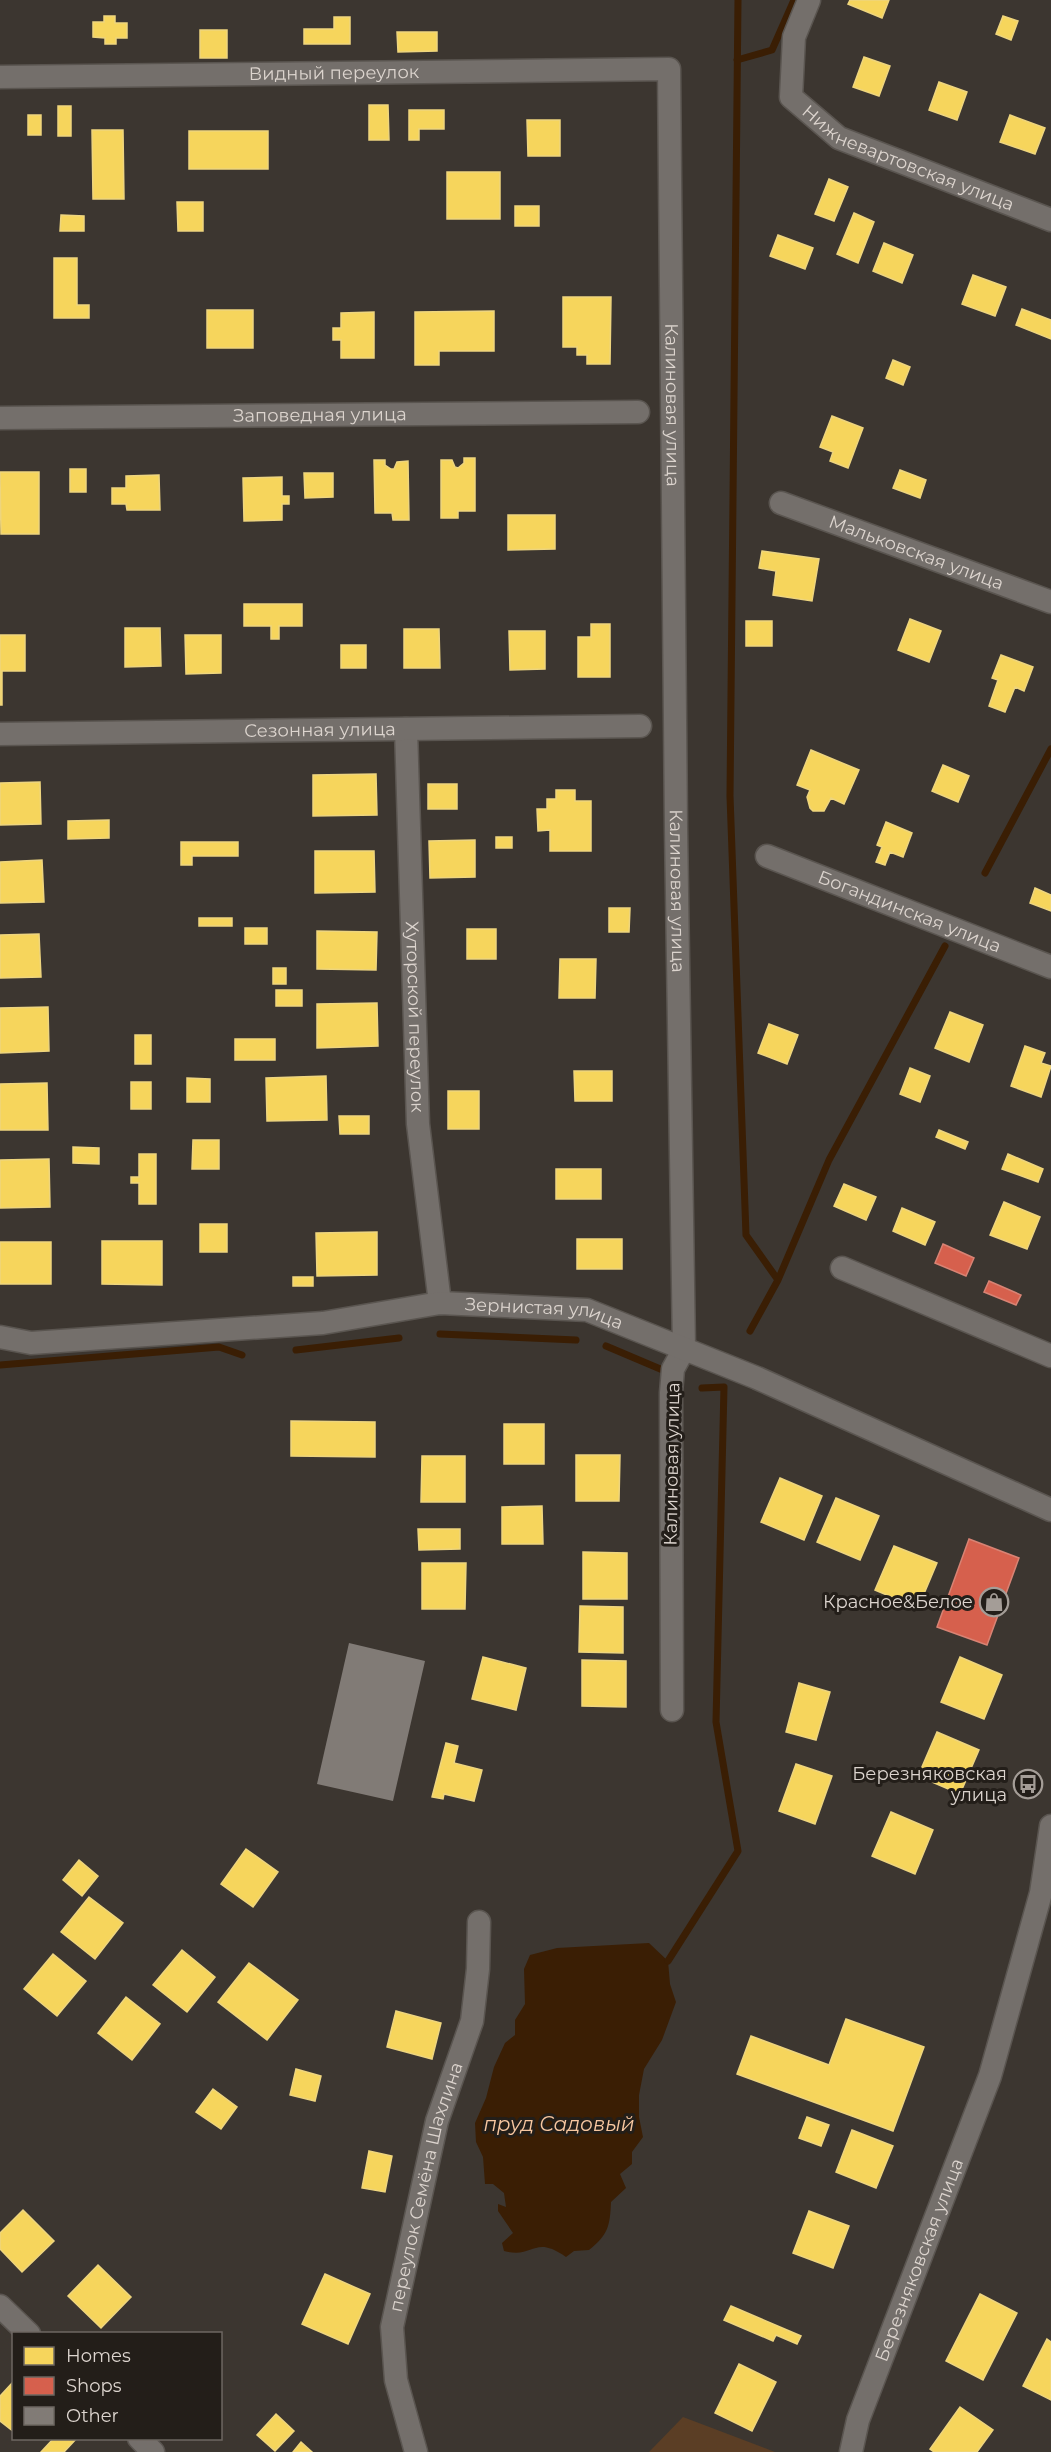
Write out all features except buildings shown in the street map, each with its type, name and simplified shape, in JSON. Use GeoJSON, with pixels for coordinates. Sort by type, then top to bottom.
{"type":"FeatureCollection","features":[{"type":"Feature","properties":{"kind":"street","name":"Нижневартовская улица"},"geometry":{"type":"LineString","coordinates":[[809,0],[794,37],[791,97],[839,138],[1051,220]]}},
{"type":"Feature","properties":{"kind":"street","name":"Видный переулок"},"geometry":{"type":"LineString","coordinates":[[0,77],[669,69]]}},
{"type":"Feature","properties":{"kind":"street","name":"Калиновая улица"},"geometry":{"type":"LineString","coordinates":[[669,69],[676,828],[684,1349],[674,1370],[671,1393],[672,1710]]}},
{"type":"Feature","properties":{"kind":"street","name":"Заповедная улица"},"geometry":{"type":"LineString","coordinates":[[0,418],[638,412]]}},
{"type":"Feature","properties":{"kind":"street","name":"Мальковская улица"},"geometry":{"type":"LineString","coordinates":[[781,502],[1051,602]]}},
{"type":"Feature","properties":{"kind":"street","name":"Сезонная улица"},"geometry":{"type":"LineString","coordinates":[[0,734],[640,726]]}},
{"type":"Feature","properties":{"kind":"street","name":"Хуторской переулок"},"geometry":{"type":"LineString","coordinates":[[406,729],[418,1124],[440,1303]]}},
{"type":"Feature","properties":{"kind":"street","name":"Богандинская улица"},"geometry":{"type":"LineString","coordinates":[[766,856],[1051,967]]}},
{"type":"Feature","properties":{"kind":"street"},"geometry":{"type":"LineString","coordinates":[[842,1268],[1051,1356]]}},
{"type":"Feature","properties":{"kind":"street","name":"Зернистая улица"},"geometry":{"type":"LineString","coordinates":[[0,1337],[31,1343],[323,1323],[440,1303],[587,1310],[768,1383],[1051,1510]]}},
{"type":"Feature","properties":{"kind":"street","name":"Березняковская улица"},"geometry":{"type":"LineString","coordinates":[[851,2452],[858,2420],[990,2076],[1041,1893],[1051,1826]]}},
{"type":"Feature","properties":{"kind":"street","name":"переулок Семёна Шахлина"},"geometry":{"type":"LineString","coordinates":[[416,2452],[396,2380],[392,2326],[437,2121],[472,2021],[478,1969],[479,1922]]}},
{"type":"Feature","properties":{"kind":"street"},"geometry":{"type":"LineString","coordinates":[[0,2306],[27,2332]]}},
{"type":"Feature","properties":{"kind":"street"},"geometry":{"type":"LineString","coordinates":[[140,2440],[153,2452]]}},
{"type":"Feature","properties":{"kind":"shaded area"},"geometry":{"type":"Polygon","coordinates":[[[683,2417],[775,2452],[649,2452],[683,2417]]]}},
{"type":"Feature","properties":{"kind":"water","name":"пруд Садовый"},"geometry":{"type":"Polygon","coordinates":[[[649,1943],[668,1961],[670,1984],[676,2002],[662,2040],[644,2069],[639,2095],[639,2117],[643,2137],[632,2152],[632,2164],[620,2174],[626,2188],[611,2202],[607,2229],[600,2240],[589,2250],[574,2251],[566,2257],[547,2247],[514,2253],[504,2251],[502,2243],[513,2233],[498,2211],[498,2204],[506,2207],[504,2193],[493,2184],[485,2184],[483,2157],[476,2142],[475,2123],[486,2098],[494,2067],[505,2043],[515,2035],[515,2020],[525,2004],[524,1969],[530,1955],[557,1948],[649,1943]]]}},
{"type":"Feature","properties":{"kind":"waterway"},"geometry":{"type":"LineString","coordinates":[[738,0],[730,796],[746,1235],[778,1280],[750,1331]]}},
{"type":"Feature","properties":{"kind":"waterway"},"geometry":{"type":"LineString","coordinates":[[737,60],[772,50],[794,0]]}},
{"type":"Feature","properties":{"kind":"waterway"},"geometry":{"type":"LineString","coordinates":[[985,873],[1051,749]]}},
{"type":"Feature","properties":{"kind":"waterway"},"geometry":{"type":"LineString","coordinates":[[778,1280],[829,1160],[945,946]]}},
{"type":"Feature","properties":{"kind":"waterway"},"geometry":{"type":"LineString","coordinates":[[440,1334],[576,1340]]}},
{"type":"Feature","properties":{"kind":"waterway"},"geometry":{"type":"LineString","coordinates":[[296,1350],[399,1338]]}},
{"type":"Feature","properties":{"kind":"waterway"},"geometry":{"type":"LineString","coordinates":[[606,1346],[665,1371]]}},
{"type":"Feature","properties":{"kind":"waterway"},"geometry":{"type":"LineString","coordinates":[[0,1365],[219,1347],[242,1355]]}},
{"type":"Feature","properties":{"kind":"waterway"},"geometry":{"type":"LineString","coordinates":[[668,1961],[738,1851],[716,1722],[724,1387],[702,1388]]}},
{"type":"Feature","properties":{"kind":"place","name":"Красное&Белое"},"geometry":{"type":"Point","coordinates":[994,1602]}},
{"type":"Feature","properties":{"kind":"place","name":"Березняковская улица"},"geometry":{"type":"Point","coordinates":[1028,1784]}}]}
